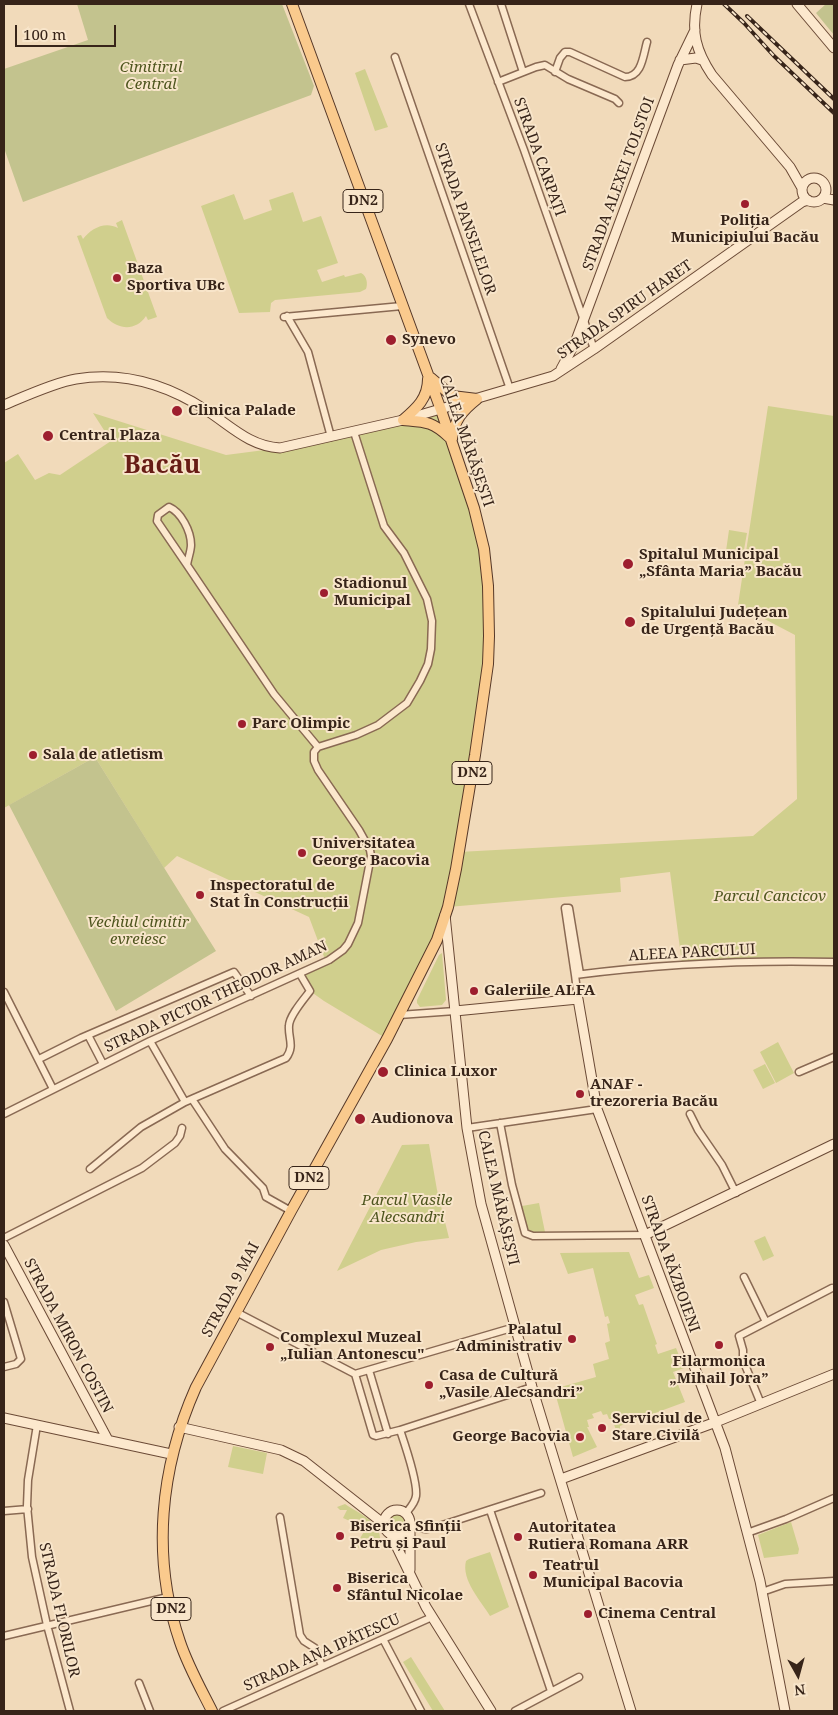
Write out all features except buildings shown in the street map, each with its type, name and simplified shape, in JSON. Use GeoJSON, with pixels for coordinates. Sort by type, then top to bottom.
{"type":"FeatureCollection","features":[{"type":"Feature","properties":{"kind":"main road","name":"CALEA MĂRĂȘEȘTI"},"geometry":{"type":"LineString","coordinates":[[292,4],[452,440],[474,508],[484,549],[488,586],[489,636],[483,702],[458,852],[446,911]]}},
{"type":"Feature","properties":{"kind":"main road"},"geometry":{"type":"LineString","coordinates":[[428,376],[452,396],[477,399]]}},
{"type":"Feature","properties":{"kind":"main road"},"geometry":{"type":"LineString","coordinates":[[403,420],[423,401],[427,392],[428,376]]}},
{"type":"Feature","properties":{"kind":"main road"},"geometry":{"type":"LineString","coordinates":[[452,440],[453,430],[460,414],[477,399]]}},
{"type":"Feature","properties":{"kind":"main road"},"geometry":{"type":"LineString","coordinates":[[403,420],[431,423],[438,426],[452,440]]}},
{"type":"Feature","properties":{"kind":"main road","name":"STRADA 9 MAI"},"geometry":{"type":"LineString","coordinates":[[212,1711],[181,1644],[168,1597],[164,1564],[163,1530],[164,1498],[172,1454],[180,1427],[196,1387],[399,1015],[431,954],[446,911]]}},
{"type":"Feature","properties":{"kind":"street","name":"STRADA CARPAȚI"},"geometry":{"type":"LineString","coordinates":[[469,4],[594,349]]}},
{"type":"Feature","properties":{"kind":"street"},"geometry":{"type":"LineString","coordinates":[[501,4],[524,72]]}},
{"type":"Feature","properties":{"kind":"street","name":"STRADA ALEXEI TOLSTOI"},"geometry":{"type":"LineString","coordinates":[[559,372],[571,352],[680,60],[695,30],[694,16],[697,4]]}},
{"type":"Feature","properties":{"kind":"street"},"geometry":{"type":"LineString","coordinates":[[797,4],[834,48]]}},
{"type":"Feature","properties":{"kind":"street"},"geometry":{"type":"LineString","coordinates":[[695,30],[696,42],[702,60],[712,75],[790,167],[808,200],[816,202],[823,198],[830,188],[822,180],[790,167]]}},
{"type":"Feature","properties":{"kind":"street"},"geometry":{"type":"LineString","coordinates":[[556,72],[560,58],[565,52],[570,52],[625,77],[633,76],[639,70],[647,42]]}},
{"type":"Feature","properties":{"kind":"street","name":"STRADA PANSELELOR"},"geometry":{"type":"LineString","coordinates":[[395,57],[510,389]]}},
{"type":"Feature","properties":{"kind":"street"},"geometry":{"type":"LineString","coordinates":[[680,60],[696,58],[702,60]]}},
{"type":"Feature","properties":{"kind":"street"},"geometry":{"type":"LineString","coordinates":[[498,82],[545,65],[568,79],[615,99],[619,103]]}},
{"type":"Feature","properties":{"kind":"street"},"geometry":{"type":"LineString","coordinates":[[802,188],[807,179],[812,177]]}},
{"type":"Feature","properties":{"kind":"street"},"geometry":{"type":"LineString","coordinates":[[823,198],[834,200]]}},
{"type":"Feature","properties":{"kind":"street","name":"STRADA SPIRU HARET"},"geometry":{"type":"LineString","coordinates":[[5,402],[75,379],[119,377],[148,382],[174,391],[207,411],[234,431],[259,445],[280,448],[403,420],[553,376],[802,202],[808,200]]}},
{"type":"Feature","properties":{"kind":"street"},"geometry":{"type":"LineString","coordinates":[[331,437],[308,352],[285,317],[402,306]]}},
{"type":"Feature","properties":{"kind":"street"},"geometry":{"type":"LineString","coordinates":[[187,565],[191,544],[189,534],[182,519],[169,507],[158,515],[157,521],[274,694],[318,747],[356,735],[378,725],[407,703],[428,664],[432,621],[427,599],[404,553],[384,526],[354,432]]}},
{"type":"Feature","properties":{"kind":"street","name":"STRADA PICTOR THEODOR AMAN"},"geometry":{"type":"LineString","coordinates":[[4,1114],[150,1041],[300,974],[336,956],[348,944],[358,923],[370,866],[370,850],[318,770],[314,761],[314,752],[318,747]]}},
{"type":"Feature","properties":{"kind":"street"},"geometry":{"type":"LineString","coordinates":[[399,1015],[578,999],[578,975],[569,908],[567,908],[564,909],[578,975]]}},
{"type":"Feature","properties":{"kind":"street","name":"CALEA MĂRĂȘEȘTI"},"geometry":{"type":"LineString","coordinates":[[446,911],[466,1128],[485,1222],[514,1328],[631,1711]]}},
{"type":"Feature","properties":{"kind":"street","name":"ALEEA PARCULUI"},"geometry":{"type":"LineString","coordinates":[[578,975],[679,964],[782,961],[834,962]]}},
{"type":"Feature","properties":{"kind":"street"},"geometry":{"type":"LineString","coordinates":[[39,1059],[88,1035],[234,972],[251,996]]}},
{"type":"Feature","properties":{"kind":"street"},"geometry":{"type":"LineString","coordinates":[[90,1169],[141,1127],[188,1100],[286,1058],[292,1048],[289,1025],[292,1017],[310,991],[300,974]]}},
{"type":"Feature","properties":{"kind":"street"},"geometry":{"type":"LineString","coordinates":[[4,992],[53,1089]]}},
{"type":"Feature","properties":{"kind":"street","name":"STRADA RĂZBOIENI"},"geometry":{"type":"LineString","coordinates":[[578,999],[598,1109],[725,1448],[762,1592],[785,1711]]}},
{"type":"Feature","properties":{"kind":"street"},"geometry":{"type":"LineString","coordinates":[[88,1035],[103,1064]]}},
{"type":"Feature","properties":{"kind":"street"},"geometry":{"type":"LineString","coordinates":[[150,1041],[188,1100],[225,1149],[263,1188],[266,1197],[291,1211]]}},
{"type":"Feature","properties":{"kind":"street"},"geometry":{"type":"LineString","coordinates":[[798,1072],[834,1057]]}},
{"type":"Feature","properties":{"kind":"street"},"geometry":{"type":"LineString","coordinates":[[466,1128],[598,1109]]}},
{"type":"Feature","properties":{"kind":"street"},"geometry":{"type":"LineString","coordinates":[[690,1114],[698,1130],[722,1165],[736,1192]]}},
{"type":"Feature","properties":{"kind":"street"},"geometry":{"type":"LineString","coordinates":[[500,1123],[512,1185],[525,1233],[533,1236],[645,1235],[834,1144]]}},
{"type":"Feature","properties":{"kind":"street"},"geometry":{"type":"LineString","coordinates":[[4,1238],[142,1168],[175,1143],[180,1136],[182,1128]]}},
{"type":"Feature","properties":{"kind":"street","name":"STRADA MIRON COSTIN"},"geometry":{"type":"LineString","coordinates":[[4,1245],[108,1440]]}},
{"type":"Feature","properties":{"kind":"street"},"geometry":{"type":"LineString","coordinates":[[744,1277],[766,1322]]}},
{"type":"Feature","properties":{"kind":"street"},"geometry":{"type":"LineString","coordinates":[[761,1404],[742,1360],[743,1350],[739,1336],[832,1288]]}},
{"type":"Feature","properties":{"kind":"street"},"geometry":{"type":"LineString","coordinates":[[4,1302],[21,1360],[16,1364],[4,1367]]}},
{"type":"Feature","properties":{"kind":"street"},"geometry":{"type":"LineString","coordinates":[[236,1312],[355,1374],[514,1328]]}},
{"type":"Feature","properties":{"kind":"street"},"geometry":{"type":"LineString","coordinates":[[369,1370],[388,1434]]}},
{"type":"Feature","properties":{"kind":"street"},"geometry":{"type":"LineString","coordinates":[[355,1374],[374,1435],[376,1436],[388,1434],[532,1387]]}},
{"type":"Feature","properties":{"kind":"street"},"geometry":{"type":"LineString","coordinates":[[561,1479],[716,1422],[834,1374]]}},
{"type":"Feature","properties":{"kind":"street"},"geometry":{"type":"LineString","coordinates":[[4,1418],[172,1454]]}},
{"type":"Feature","properties":{"kind":"street","name":"STRADA FLORILOR"},"geometry":{"type":"LineString","coordinates":[[37,1425],[28,1480],[28,1509],[32,1557],[47,1626],[70,1711]]}},
{"type":"Feature","properties":{"kind":"street"},"geometry":{"type":"LineString","coordinates":[[180,1427],[281,1450],[304,1461],[384,1524]]}},
{"type":"Feature","properties":{"kind":"street"},"geometry":{"type":"LineString","coordinates":[[400,1430],[409,1458],[416,1495],[414,1502],[406,1513]]}},
{"type":"Feature","properties":{"kind":"street"},"geometry":{"type":"LineString","coordinates":[[410,1527],[433,1528],[541,1493]]}},
{"type":"Feature","properties":{"kind":"street"},"geometry":{"type":"LineString","coordinates":[[747,1532],[786,1519],[834,1498]]}},
{"type":"Feature","properties":{"kind":"street"},"geometry":{"type":"LineString","coordinates":[[4,1511],[28,1509]]}},
{"type":"Feature","properties":{"kind":"street"},"geometry":{"type":"LineString","coordinates":[[410,1575],[410,1520],[406,1513],[398,1510],[390,1512],[384,1519],[386,1530],[391,1535],[410,1575],[432,1617],[491,1711]]}},
{"type":"Feature","properties":{"kind":"street"},"geometry":{"type":"LineString","coordinates":[[490,1510],[551,1691]]}},
{"type":"Feature","properties":{"kind":"street"},"geometry":{"type":"LineString","coordinates":[[280,1517],[300,1635],[304,1641],[315,1648],[322,1666]]}},
{"type":"Feature","properties":{"kind":"street"},"geometry":{"type":"LineString","coordinates":[[391,1535],[404,1535],[410,1527]]}},
{"type":"Feature","properties":{"kind":"street"},"geometry":{"type":"LineString","coordinates":[[762,1592],[785,1584],[834,1581]]}},
{"type":"Feature","properties":{"kind":"street"},"geometry":{"type":"LineString","coordinates":[[4,1636],[168,1597]]}},
{"type":"Feature","properties":{"kind":"street","name":"STRADA ANA IPĂTESCU"},"geometry":{"type":"LineString","coordinates":[[222,1711],[432,1617]]}},
{"type":"Feature","properties":{"kind":"street"},"geometry":{"type":"LineString","coordinates":[[383,1639],[421,1711]]}},
{"type":"Feature","properties":{"kind":"street"},"geometry":{"type":"LineString","coordinates":[[514,1711],[579,1677]]}},
{"type":"Feature","properties":{"kind":"street"},"geometry":{"type":"LineString","coordinates":[[139,1683],[150,1711]]}},
{"type":"Feature","properties":{"kind":"green space","name":"Cimitirul Central"},"geometry":{"type":"Polygon","coordinates":[[[77,4],[282,4],[314,86],[311,95],[23,202],[4,148],[4,69],[88,40],[77,4]]]}},
{"type":"Feature","properties":{"kind":"green space"},"geometry":{"type":"Polygon","coordinates":[[[826,4],[834,4],[834,35],[816,13],[826,4]]]}},
{"type":"Feature","properties":{"kind":"green space"},"geometry":{"type":"Polygon","coordinates":[[[365,69],[388,127],[375,131],[355,73],[365,69]]]}},
{"type":"Feature","properties":{"kind":"green space"},"geometry":{"type":"Polygon","coordinates":[[[293,192],[303,222],[321,216],[338,263],[317,270],[322,282],[344,275],[345,277],[361,273],[367,280],[366,289],[360,292],[275,300],[271,303],[270,312],[239,313],[201,206],[234,194],[244,220],[272,210],[269,200],[293,192]]]}},
{"type":"Feature","properties":{"kind":"green space","name":"Baza Sportiva UBc"},"geometry":{"type":"Polygon","coordinates":[[[122,220],[157,317],[148,320],[146,316],[137,324],[127,327],[117,325],[107,318],[77,236],[81,235],[83,239],[94,229],[108,225],[118,228],[116,223],[122,220]]]}},
{"type":"Feature","properties":{"kind":"green space","name":"Parc Olimpic"},"geometry":{"type":"Polygon","coordinates":[[[768,406],[834,416],[834,962],[682,964],[670,872],[620,878],[621,892],[448,907],[387,1039],[310,991],[300,974],[326,962],[309,917],[177,856],[164,868],[95,757],[4,808],[4,463],[18,454],[35,480],[49,473],[60,475],[111,441],[93,413],[226,455],[280,448],[441,410],[479,527],[489,636],[459,852],[753,836],[797,799],[795,635],[738,605],[768,406]]]}},
{"type":"Feature","properties":{"kind":"green space"},"geometry":{"type":"Polygon","coordinates":[[[729,530],[747,533],[742,561],[725,558],[729,530]]]}},
{"type":"Feature","properties":{"kind":"green space","name":"Vechiul cimitir evreiesc"},"geometry":{"type":"Polygon","coordinates":[[[95,757],[216,951],[116,1011],[9,805],[95,757]]]}},
{"type":"Feature","properties":{"kind":"green space"},"geometry":{"type":"Polygon","coordinates":[[[442,953],[446,1000],[442,1005],[420,1007],[417,1000],[439,955],[442,953]]]}},
{"type":"Feature","properties":{"kind":"green space"},"geometry":{"type":"Polygon","coordinates":[[[778,1042],[794,1073],[776,1083],[760,1052],[778,1042]]]}},
{"type":"Feature","properties":{"kind":"green space"},"geometry":{"type":"Polygon","coordinates":[[[765,1064],[775,1083],[763,1089],[753,1070],[765,1064]]]}},
{"type":"Feature","properties":{"kind":"green space","name":"Parcul Vasile Alecsandri"},"geometry":{"type":"Polygon","coordinates":[[[429,1144],[437,1190],[449,1238],[416,1242],[381,1250],[337,1271],[402,1145],[429,1144]]]}},
{"type":"Feature","properties":{"kind":"green space"},"geometry":{"type":"Polygon","coordinates":[[[539,1203],[545,1232],[527,1232],[522,1206],[539,1203]]]}},
{"type":"Feature","properties":{"kind":"green space"},"geometry":{"type":"Polygon","coordinates":[[[765,1236],[774,1256],[763,1261],[754,1241],[765,1236]]]}},
{"type":"Feature","properties":{"kind":"green space"},"geometry":{"type":"Polygon","coordinates":[[[629,1252],[639,1278],[649,1275],[654,1288],[635,1295],[639,1305],[643,1304],[657,1344],[655,1345],[658,1354],[676,1348],[684,1368],[673,1372],[685,1402],[620,1426],[620,1429],[616,1430],[612,1419],[609,1419],[607,1414],[603,1415],[601,1411],[592,1414],[594,1418],[587,1420],[589,1427],[587,1427],[597,1447],[573,1457],[554,1389],[596,1377],[593,1364],[609,1359],[605,1343],[610,1341],[607,1324],[610,1323],[608,1316],[605,1317],[593,1268],[568,1274],[560,1253],[629,1252]]]}},
{"type":"Feature","properties":{"kind":"green space"},"geometry":{"type":"Polygon","coordinates":[[[233,1446],[267,1453],[263,1474],[228,1467],[233,1446]]]}},
{"type":"Feature","properties":{"kind":"green space"},"geometry":{"type":"Polygon","coordinates":[[[345,1504],[373,1523],[380,1534],[380,1541],[354,1549],[366,1528],[343,1518],[347,1510],[340,1510],[337,1507],[345,1504]]]}},
{"type":"Feature","properties":{"kind":"green space"},"geometry":{"type":"Polygon","coordinates":[[[397,1513],[404,1516],[407,1523],[404,1530],[397,1533],[390,1530],[387,1523],[390,1516],[397,1513]]]}},
{"type":"Feature","properties":{"kind":"green space"},"geometry":{"type":"Polygon","coordinates":[[[791,1522],[799,1549],[798,1554],[764,1558],[758,1535],[791,1522]]]}},
{"type":"Feature","properties":{"kind":"green space"},"geometry":{"type":"Polygon","coordinates":[[[490,1552],[509,1607],[490,1616],[469,1583],[465,1568],[466,1561],[469,1559],[490,1552]]]}},
{"type":"Feature","properties":{"kind":"green space"},"geometry":{"type":"Polygon","coordinates":[[[411,1657],[445,1711],[433,1711],[403,1662],[411,1657]]]}},
{"type":"Feature","properties":{"kind":"railway"},"geometry":{"type":"LineString","coordinates":[[724,4],[774,56],[834,113]]}},
{"type":"Feature","properties":{"kind":"railway"},"geometry":{"type":"LineString","coordinates":[[747,16],[834,99]]}},
{"type":"Feature","properties":{"kind":"place","name":"Poliția Municipiului Bacău"},"geometry":{"type":"Point","coordinates":[745,204]}},
{"type":"Feature","properties":{"kind":"place","name":"Baza Sportiva UBc"},"geometry":{"type":"Point","coordinates":[117,278]}},
{"type":"Feature","properties":{"kind":"place","name":"Synevo"},"geometry":{"type":"Point","coordinates":[391,340]}},
{"type":"Feature","properties":{"kind":"place","name":"Clinica Palade"},"geometry":{"type":"Point","coordinates":[177,411]}},
{"type":"Feature","properties":{"kind":"place","name":"Central Plaza"},"geometry":{"type":"Point","coordinates":[48,436]}},
{"type":"Feature","properties":{"kind":"place","name":"Spitalul Municipal „Sfânta Maria” Bacău"},"geometry":{"type":"Point","coordinates":[628,564]}},
{"type":"Feature","properties":{"kind":"place","name":"Stadionul Municipal"},"geometry":{"type":"Point","coordinates":[324,593]}},
{"type":"Feature","properties":{"kind":"place","name":"Spitalului Județean de Urgență Bacău"},"geometry":{"type":"Point","coordinates":[630,622]}},
{"type":"Feature","properties":{"kind":"place","name":"Parc Olimpic"},"geometry":{"type":"Point","coordinates":[242,724]}},
{"type":"Feature","properties":{"kind":"place","name":"Sala de atletism"},"geometry":{"type":"Point","coordinates":[33,755]}},
{"type":"Feature","properties":{"kind":"place","name":"Universitatea George Bacovia"},"geometry":{"type":"Point","coordinates":[302,853]}},
{"type":"Feature","properties":{"kind":"place","name":"Inspectoratul de Stat În Construcții"},"geometry":{"type":"Point","coordinates":[200,895]}},
{"type":"Feature","properties":{"kind":"place","name":"Galeriile ALFA"},"geometry":{"type":"Point","coordinates":[474,991]}},
{"type":"Feature","properties":{"kind":"place","name":"Clinica Luxor"},"geometry":{"type":"Point","coordinates":[383,1072]}},
{"type":"Feature","properties":{"kind":"place","name":"ANAF - trezoreria Bacău"},"geometry":{"type":"Point","coordinates":[580,1094]}},
{"type":"Feature","properties":{"kind":"place","name":"Audionova"},"geometry":{"type":"Point","coordinates":[360,1119]}},
{"type":"Feature","properties":{"kind":"place","name":"Palatul Administrativ"},"geometry":{"type":"Point","coordinates":[572,1339]}},
{"type":"Feature","properties":{"kind":"place","name":"Filarmonica „Mihail Jora”"},"geometry":{"type":"Point","coordinates":[719,1345]}},
{"type":"Feature","properties":{"kind":"place","name":"Complexul Muzeal „Iulian Antonescu\""},"geometry":{"type":"Point","coordinates":[270,1347]}},
{"type":"Feature","properties":{"kind":"place","name":"Casa de Cultură „Vasile Alecsandri”"},"geometry":{"type":"Point","coordinates":[429,1385]}},
{"type":"Feature","properties":{"kind":"place","name":"Serviciul de Stare Civilă"},"geometry":{"type":"Point","coordinates":[602,1428]}},
{"type":"Feature","properties":{"kind":"place","name":"George Bacovia"},"geometry":{"type":"Point","coordinates":[580,1437]}},
{"type":"Feature","properties":{"kind":"place","name":"Biserica Sfinții Petru și Paul"},"geometry":{"type":"Point","coordinates":[340,1536]}},
{"type":"Feature","properties":{"kind":"place","name":"Autoritatea Rutiera Romana ARR"},"geometry":{"type":"Point","coordinates":[518,1537]}},
{"type":"Feature","properties":{"kind":"place","name":"Teatrul Municipal Bacovia"},"geometry":{"type":"Point","coordinates":[533,1575]}},
{"type":"Feature","properties":{"kind":"place","name":"Biserica Sfântul Nicolae"},"geometry":{"type":"Point","coordinates":[337,1588]}},
{"type":"Feature","properties":{"kind":"place","name":"Cinema Central"},"geometry":{"type":"Point","coordinates":[588,1614]}},
{"type":"Feature","properties":{"kind":"district","name":"Bacău"},"geometry":{"type":"Point","coordinates":[162,466]}},
{"type":"Feature","properties":{"kind":"park label","name":"Parcul Cancicov"},"geometry":{"type":"Point","coordinates":[770,897]}}]}
